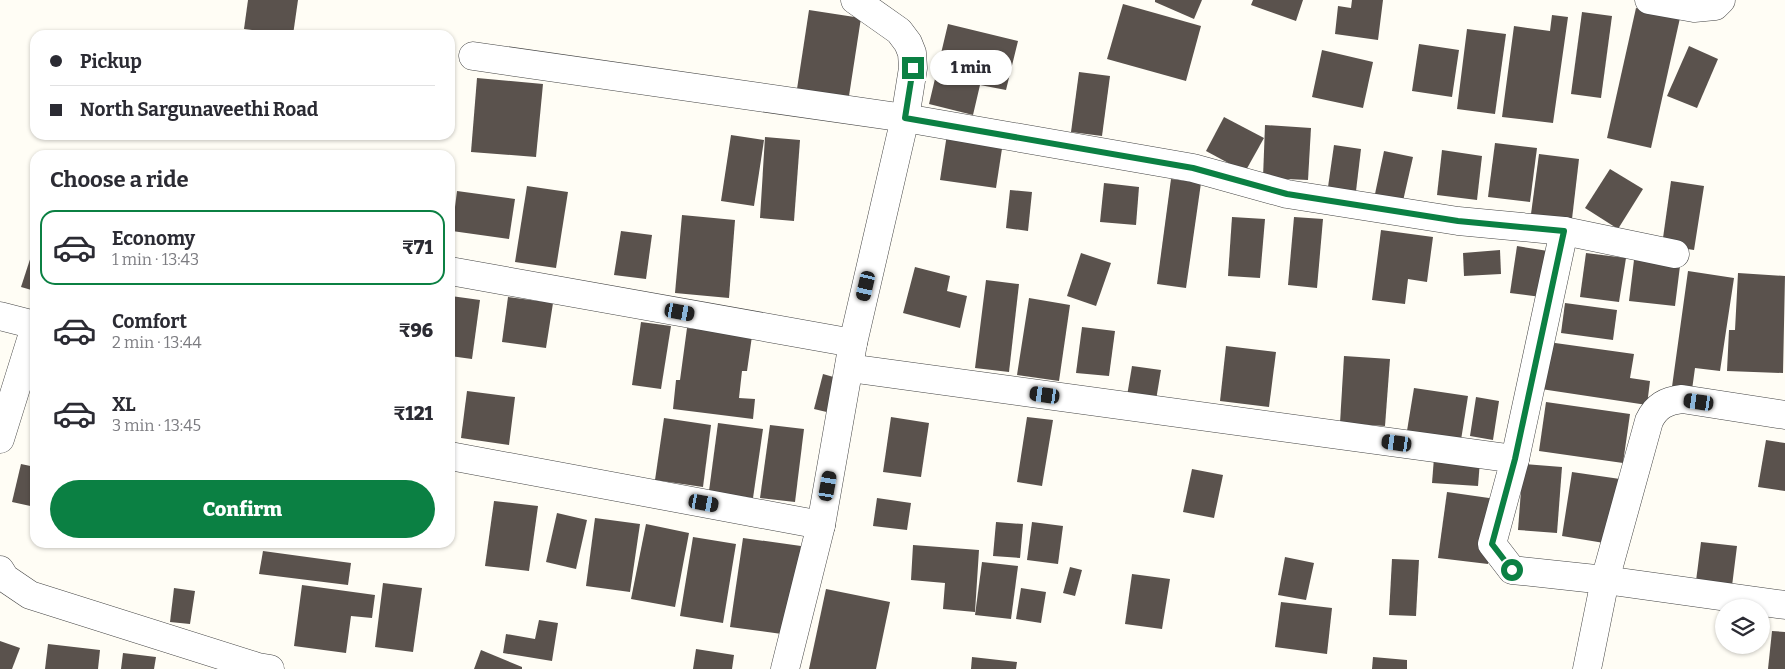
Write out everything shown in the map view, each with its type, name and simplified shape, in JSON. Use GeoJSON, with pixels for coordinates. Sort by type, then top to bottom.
{"type":"FeatureCollection","features":[{"type":"Feature","properties":{"kind":"street"},"geometry":{"type":"LineString","coordinates":[[785,669],[821,524],[851,356],[905,118],[913,68],[912,53],[908,43],[899,31],[855,0]]}},
{"type":"Feature","properties":{"kind":"street"},"geometry":{"type":"LineString","coordinates":[[1649,0],[1694,8],[1715,6],[1721,0]]}},
{"type":"Feature","properties":{"kind":"street"},"geometry":{"type":"LineString","coordinates":[[472,56],[905,118],[1193,168],[1287,194],[1458,221],[1564,231],[1675,254]]}},
{"type":"Feature","properties":{"kind":"street"},"geometry":{"type":"LineString","coordinates":[[1564,231],[1515,459],[1492,544],[1512,570],[1605,580],[1785,605]]}},
{"type":"Feature","properties":{"kind":"street"},"geometry":{"type":"LineString","coordinates":[[455,272],[851,356],[1515,459]]}},
{"type":"Feature","properties":{"kind":"street"},"geometry":{"type":"LineString","coordinates":[[0,316],[30,325]]}},
{"type":"Feature","properties":{"kind":"street"},"geometry":{"type":"LineString","coordinates":[[0,439],[30,342]]}},
{"type":"Feature","properties":{"kind":"street"},"geometry":{"type":"LineString","coordinates":[[1587,669],[1605,580],[1649,421],[1654,411],[1671,400],[1682,399],[1785,415]]}},
{"type":"Feature","properties":{"kind":"street"},"geometry":{"type":"LineString","coordinates":[[455,457],[821,524]]}},
{"type":"Feature","properties":{"kind":"street"},"geometry":{"type":"LineString","coordinates":[[0,570],[5,578],[30,595],[258,667],[270,669]]}},
{"type":"Feature","properties":{"kind":"building"},"geometry":{"type":"Polygon","coordinates":[[[248,0],[298,0],[294,30],[244,29],[248,0]]]}},
{"type":"Feature","properties":{"kind":"building"},"geometry":{"type":"Polygon","coordinates":[[[1155,0],[1202,0],[1194,19],[1155,2],[1155,0]]]}},
{"type":"Feature","properties":{"kind":"building"},"geometry":{"type":"Polygon","coordinates":[[[1253,0],[1303,0],[1296,21],[1251,5],[1253,0]]]}},
{"type":"Feature","properties":{"kind":"building"},"geometry":{"type":"Polygon","coordinates":[[[1352,0],[1383,0],[1378,40],[1335,34],[1338,6],[1351,8],[1352,0]]]}},
{"type":"Feature","properties":{"kind":"building"},"geometry":{"type":"Polygon","coordinates":[[[1123,4],[1201,26],[1186,81],[1107,59],[1123,4]]]}},
{"type":"Feature","properties":{"kind":"building"},"geometry":{"type":"Polygon","coordinates":[[[1636,8],[1680,18],[1651,148],[1607,138],[1636,8]]]}},
{"type":"Feature","properties":{"kind":"building"},"geometry":{"type":"Polygon","coordinates":[[[809,10],[861,18],[849,96],[797,89],[809,10]]]}},
{"type":"Feature","properties":{"kind":"building"},"geometry":{"type":"Polygon","coordinates":[[[1582,12],[1612,16],[1601,98],[1571,94],[1582,12]]]}},
{"type":"Feature","properties":{"kind":"building"},"geometry":{"type":"Polygon","coordinates":[[[1552,15],[1568,17],[1553,123],[1502,117],[1514,26],[1550,31],[1552,15]]]}},
{"type":"Feature","properties":{"kind":"building"},"geometry":{"type":"Polygon","coordinates":[[[948,24],[1018,41],[1006,90],[980,85],[973,115],[929,104],[948,24]]]}},
{"type":"Feature","properties":{"kind":"building"},"geometry":{"type":"Polygon","coordinates":[[[1467,29],[1506,34],[1495,114],[1457,109],[1467,29]]]}},
{"type":"Feature","properties":{"kind":"building"},"geometry":{"type":"Polygon","coordinates":[[[1419,44],[1459,50],[1452,97],[1412,91],[1419,44]]]}},
{"type":"Feature","properties":{"kind":"building"},"geometry":{"type":"Polygon","coordinates":[[[1689,46],[1718,59],[1697,108],[1667,96],[1689,46]]]}},
{"type":"Feature","properties":{"kind":"building"},"geometry":{"type":"Polygon","coordinates":[[[1322,50],[1373,62],[1363,108],[1312,97],[1322,50]]]}},
{"type":"Feature","properties":{"kind":"building"},"geometry":{"type":"Polygon","coordinates":[[[1079,72],[1110,76],[1102,136],[1071,132],[1079,72]]]}},
{"type":"Feature","properties":{"kind":"building"},"geometry":{"type":"Polygon","coordinates":[[[477,78],[543,84],[536,157],[471,152],[477,78]]]}},
{"type":"Feature","properties":{"kind":"building"},"geometry":{"type":"Polygon","coordinates":[[[1224,117],[1264,138],[1245,172],[1206,151],[1224,117]]]}},
{"type":"Feature","properties":{"kind":"building"},"geometry":{"type":"Polygon","coordinates":[[[1265,125],[1311,128],[1308,180],[1263,178],[1265,125]]]}},
{"type":"Feature","properties":{"kind":"building"},"geometry":{"type":"Polygon","coordinates":[[[947,134],[1003,142],[996,188],[940,180],[947,134]]]}},
{"type":"Feature","properties":{"kind":"building"},"geometry":{"type":"Polygon","coordinates":[[[731,135],[764,140],[754,206],[721,201],[731,135]]]}},
{"type":"Feature","properties":{"kind":"building"},"geometry":{"type":"Polygon","coordinates":[[[765,137],[800,140],[794,221],[760,218],[765,137]]]}},
{"type":"Feature","properties":{"kind":"building"},"geometry":{"type":"Polygon","coordinates":[[[1495,143],[1537,148],[1530,202],[1488,197],[1495,143]]]}},
{"type":"Feature","properties":{"kind":"building"},"geometry":{"type":"Polygon","coordinates":[[[1334,145],[1361,149],[1356,191],[1328,187],[1334,145]]]}},
{"type":"Feature","properties":{"kind":"building"},"geometry":{"type":"Polygon","coordinates":[[[1442,150],[1482,156],[1477,200],[1437,195],[1442,150]]]}},
{"type":"Feature","properties":{"kind":"building"},"geometry":{"type":"Polygon","coordinates":[[[1384,151],[1413,157],[1403,201],[1375,194],[1384,151]]]}},
{"type":"Feature","properties":{"kind":"building"},"geometry":{"type":"Polygon","coordinates":[[[1539,154],[1579,159],[1572,219],[1531,214],[1539,154]]]}},
{"type":"Feature","properties":{"kind":"building"},"geometry":{"type":"Polygon","coordinates":[[[1610,169],[1643,189],[1618,229],[1585,208],[1610,169]]]}},
{"type":"Feature","properties":{"kind":"building"},"geometry":{"type":"Polygon","coordinates":[[[1171,179],[1201,183],[1186,288],[1157,284],[1171,179]]]}},
{"type":"Feature","properties":{"kind":"building"},"geometry":{"type":"Polygon","coordinates":[[[1671,181],[1704,186],[1694,250],[1662,245],[1671,181]]]}},
{"type":"Feature","properties":{"kind":"building"},"geometry":{"type":"Polygon","coordinates":[[[1104,183],[1139,187],[1136,225],[1100,222],[1104,183]]]}},
{"type":"Feature","properties":{"kind":"building"},"geometry":{"type":"Polygon","coordinates":[[[527,186],[568,192],[556,268],[515,262],[527,186]]]}},
{"type":"Feature","properties":{"kind":"building"},"geometry":{"type":"Polygon","coordinates":[[[1010,190],[1032,192],[1028,231],[1006,228],[1010,190]]]}},
{"type":"Feature","properties":{"kind":"building"},"geometry":{"type":"Polygon","coordinates":[[[457,191],[515,199],[509,239],[455,231],[457,191]]]}},
{"type":"Feature","properties":{"kind":"building"},"geometry":{"type":"Polygon","coordinates":[[[682,215],[735,220],[729,298],[675,293],[682,215]]]}},
{"type":"Feature","properties":{"kind":"building"},"geometry":{"type":"Polygon","coordinates":[[[1232,217],[1265,219],[1260,278],[1228,276],[1232,217]]]}},
{"type":"Feature","properties":{"kind":"building"},"geometry":{"type":"Polygon","coordinates":[[[1294,217],[1323,219],[1317,288],[1288,285],[1294,217]]]}},
{"type":"Feature","properties":{"kind":"building"},"geometry":{"type":"Polygon","coordinates":[[[1381,230],[1433,237],[1427,282],[1408,279],[1405,304],[1372,300],[1381,230]]]}},
{"type":"Feature","properties":{"kind":"building"},"geometry":{"type":"Polygon","coordinates":[[[621,231],[652,235],[646,279],[614,275],[621,231]]]}},
{"type":"Feature","properties":{"kind":"building"},"geometry":{"type":"Polygon","coordinates":[[[1517,246],[1548,251],[1541,297],[1510,293],[1517,246]]]}},
{"type":"Feature","properties":{"kind":"building"},"geometry":{"type":"Polygon","coordinates":[[[1500,250],[1501,274],[1464,276],[1463,253],[1500,250]]]}},
{"type":"Feature","properties":{"kind":"building"},"geometry":{"type":"Polygon","coordinates":[[[1081,253],[1111,263],[1096,306],[1067,296],[1081,253]]]}},
{"type":"Feature","properties":{"kind":"building"},"geometry":{"type":"Polygon","coordinates":[[[1586,253],[1626,258],[1619,302],[1580,297],[1586,253]]]}},
{"type":"Feature","properties":{"kind":"building"},"geometry":{"type":"Polygon","coordinates":[[[30,259],[30,290],[21,287],[30,259]]]}},
{"type":"Feature","properties":{"kind":"building"},"geometry":{"type":"Polygon","coordinates":[[[1634,260],[1680,266],[1675,306],[1629,301],[1634,260]]]}},
{"type":"Feature","properties":{"kind":"building"},"geometry":{"type":"Polygon","coordinates":[[[915,267],[950,276],[947,291],[967,296],[960,328],[903,313],[915,267]]]}},
{"type":"Feature","properties":{"kind":"building"},"geometry":{"type":"Polygon","coordinates":[[[1688,271],[1734,278],[1720,371],[1695,368],[1691,397],[1671,394],[1688,271]]]}},
{"type":"Feature","properties":{"kind":"building"},"geometry":{"type":"Polygon","coordinates":[[[1738,273],[1785,276],[1783,373],[1727,371],[1729,330],[1735,330],[1738,273]]]}},
{"type":"Feature","properties":{"kind":"building"},"geometry":{"type":"Polygon","coordinates":[[[986,280],[1019,284],[1009,372],[975,368],[986,280]]]}},
{"type":"Feature","properties":{"kind":"building"},"geometry":{"type":"Polygon","coordinates":[[[455,297],[480,300],[472,359],[455,357],[455,297]]]}},
{"type":"Feature","properties":{"kind":"building"},"geometry":{"type":"Polygon","coordinates":[[[508,297],[553,303],[546,348],[502,342],[508,297]]]}},
{"type":"Feature","properties":{"kind":"building"},"geometry":{"type":"Polygon","coordinates":[[[1029,298],[1070,305],[1059,381],[1017,375],[1029,298]]]}},
{"type":"Feature","properties":{"kind":"building"},"geometry":{"type":"Polygon","coordinates":[[[1565,303],[1617,310],[1613,340],[1561,333],[1565,303]]]}},
{"type":"Feature","properties":{"kind":"building"},"geometry":{"type":"Polygon","coordinates":[[[641,322],[671,326],[661,389],[632,385],[641,322]]]}},
{"type":"Feature","properties":{"kind":"building"},"geometry":{"type":"Polygon","coordinates":[[[1082,327],[1115,331],[1109,376],[1076,373],[1082,327]]]}},
{"type":"Feature","properties":{"kind":"building"},"geometry":{"type":"Polygon","coordinates":[[[687,328],[752,336],[747,371],[742,371],[739,398],[755,399],[753,419],[673,409],[676,380],[680,380],[687,328]]]}},
{"type":"Feature","properties":{"kind":"building"},"geometry":{"type":"Polygon","coordinates":[[[1548,342],[1634,354],[1630,378],[1650,381],[1647,405],[1541,389],[1548,342]]]}},
{"type":"Feature","properties":{"kind":"building"},"geometry":{"type":"Polygon","coordinates":[[[1226,346],[1276,352],[1269,407],[1220,401],[1226,346]]]}},
{"type":"Feature","properties":{"kind":"building"},"geometry":{"type":"Polygon","coordinates":[[[1344,356],[1390,359],[1385,426],[1340,423],[1344,356]]]}},
{"type":"Feature","properties":{"kind":"building"},"geometry":{"type":"Polygon","coordinates":[[[1132,366],[1161,370],[1155,406],[1126,402],[1132,366]]]}},
{"type":"Feature","properties":{"kind":"building"},"geometry":{"type":"Polygon","coordinates":[[[823,374],[844,380],[835,414],[814,409],[823,374]]]}},
{"type":"Feature","properties":{"kind":"building"},"geometry":{"type":"Polygon","coordinates":[[[1414,388],[1468,396],[1461,440],[1405,443],[1414,388]]]}},
{"type":"Feature","properties":{"kind":"building"},"geometry":{"type":"Polygon","coordinates":[[[467,391],[515,397],[509,445],[461,438],[467,391]]]}},
{"type":"Feature","properties":{"kind":"building"},"geometry":{"type":"Polygon","coordinates":[[[1476,397],[1499,401],[1493,440],[1470,436],[1476,397]]]}},
{"type":"Feature","properties":{"kind":"building"},"geometry":{"type":"Polygon","coordinates":[[[1546,402],[1630,414],[1623,463],[1539,451],[1546,402]]]}},
{"type":"Feature","properties":{"kind":"building"},"geometry":{"type":"Polygon","coordinates":[[[891,417],[929,423],[921,477],[883,472],[891,417]]]}},
{"type":"Feature","properties":{"kind":"building"},"geometry":{"type":"Polygon","coordinates":[[[1027,417],[1053,420],[1042,486],[1017,482],[1027,417]]]}},
{"type":"Feature","properties":{"kind":"building"},"geometry":{"type":"Polygon","coordinates":[[[664,418],[711,425],[703,487],[655,480],[664,418]]]}},
{"type":"Feature","properties":{"kind":"building"},"geometry":{"type":"Polygon","coordinates":[[[718,423],[763,429],[753,498],[709,491],[718,423]]]}},
{"type":"Feature","properties":{"kind":"building"},"geometry":{"type":"Polygon","coordinates":[[[770,425],[804,429],[795,502],[760,498],[770,425]]]}},
{"type":"Feature","properties":{"kind":"building"},"geometry":{"type":"Polygon","coordinates":[[[1766,440],[1785,443],[1785,491],[1758,487],[1766,440]]]}},
{"type":"Feature","properties":{"kind":"building"},"geometry":{"type":"Polygon","coordinates":[[[1434,458],[1480,461],[1478,486],[1432,483],[1434,458]]]}},
{"type":"Feature","properties":{"kind":"building"},"geometry":{"type":"Polygon","coordinates":[[[21,464],[30,466],[30,506],[12,502],[21,464]]]}},
{"type":"Feature","properties":{"kind":"building"},"geometry":{"type":"Polygon","coordinates":[[[1523,464],[1562,467],[1557,533],[1518,530],[1523,464]]]}},
{"type":"Feature","properties":{"kind":"building"},"geometry":{"type":"Polygon","coordinates":[[[1192,469],[1223,475],[1214,518],[1183,512],[1192,469]]]}},
{"type":"Feature","properties":{"kind":"building"},"geometry":{"type":"Polygon","coordinates":[[[1572,472],[1620,479],[1610,544],[1562,536],[1572,472]]]}},
{"type":"Feature","properties":{"kind":"building"},"geometry":{"type":"Polygon","coordinates":[[[1447,492],[1496,499],[1488,564],[1438,558],[1447,492]]]}},
{"type":"Feature","properties":{"kind":"building"},"geometry":{"type":"Polygon","coordinates":[[[877,498],[911,503],[907,530],[873,526],[877,498]]]}},
{"type":"Feature","properties":{"kind":"building"},"geometry":{"type":"Polygon","coordinates":[[[494,501],[538,506],[529,571],[485,566],[494,501]]]}},
{"type":"Feature","properties":{"kind":"building"},"geometry":{"type":"Polygon","coordinates":[[[557,513],[587,520],[576,569],[546,562],[557,513]]]}},
{"type":"Feature","properties":{"kind":"building"},"geometry":{"type":"Polygon","coordinates":[[[595,518],[640,524],[630,592],[586,586],[595,518]]]}},
{"type":"Feature","properties":{"kind":"building"},"geometry":{"type":"Polygon","coordinates":[[[996,522],[1023,524],[1020,558],[993,556],[996,522]]]}},
{"type":"Feature","properties":{"kind":"building"},"geometry":{"type":"Polygon","coordinates":[[[1032,522],[1063,526],[1058,564],[1027,560],[1032,522]]]}},
{"type":"Feature","properties":{"kind":"building"},"geometry":{"type":"Polygon","coordinates":[[[646,524],[689,533],[675,607],[631,599],[646,524]]]}},
{"type":"Feature","properties":{"kind":"building"},"geometry":{"type":"Polygon","coordinates":[[[693,537],[736,544],[723,623],[680,616],[693,537]]]}},
{"type":"Feature","properties":{"kind":"building"},"geometry":{"type":"Polygon","coordinates":[[[743,538],[801,546],[789,635],[730,627],[743,538]]]}},
{"type":"Feature","properties":{"kind":"building"},"geometry":{"type":"Polygon","coordinates":[[[1701,542],[1737,546],[1732,586],[1696,581],[1701,542]]]}},
{"type":"Feature","properties":{"kind":"building"},"geometry":{"type":"Polygon","coordinates":[[[913,545],[979,550],[975,612],[943,609],[945,583],[911,580],[913,545]]]}},
{"type":"Feature","properties":{"kind":"building"},"geometry":{"type":"Polygon","coordinates":[[[263,551],[351,563],[348,585],[259,574],[263,551]]]}},
{"type":"Feature","properties":{"kind":"building"},"geometry":{"type":"Polygon","coordinates":[[[1285,557],[1314,563],[1306,600],[1278,595],[1285,557]]]}},
{"type":"Feature","properties":{"kind":"building"},"geometry":{"type":"Polygon","coordinates":[[[1392,559],[1419,560],[1416,616],[1389,615],[1392,559]]]}},
{"type":"Feature","properties":{"kind":"building"},"geometry":{"type":"Polygon","coordinates":[[[982,562],[1018,566],[1011,619],[975,615],[982,562]]]}},
{"type":"Feature","properties":{"kind":"building"},"geometry":{"type":"Polygon","coordinates":[[[1070,567],[1082,570],[1075,596],[1063,593],[1070,567]]]}},
{"type":"Feature","properties":{"kind":"building"},"geometry":{"type":"Polygon","coordinates":[[[1132,574],[1170,579],[1162,629],[1125,624],[1132,574]]]}},
{"type":"Feature","properties":{"kind":"building"},"geometry":{"type":"Polygon","coordinates":[[[383,583],[422,588],[413,652],[375,647],[383,583]]]}},
{"type":"Feature","properties":{"kind":"building"},"geometry":{"type":"Polygon","coordinates":[[[302,585],[375,595],[372,618],[351,616],[346,653],[294,646],[302,585]]]}},
{"type":"Feature","properties":{"kind":"building"},"geometry":{"type":"Polygon","coordinates":[[[174,588],[195,591],[190,624],[170,622],[174,588]]]}},
{"type":"Feature","properties":{"kind":"building"},"geometry":{"type":"Polygon","coordinates":[[[1021,588],[1046,592],[1041,623],[1016,619],[1021,588]]]}},
{"type":"Feature","properties":{"kind":"building"},"geometry":{"type":"Polygon","coordinates":[[[826,589],[890,602],[876,669],[809,669],[826,589]]]}},
{"type":"Feature","properties":{"kind":"building"},"geometry":{"type":"Polygon","coordinates":[[[1281,602],[1332,608],[1327,654],[1275,647],[1281,602]]]}},
{"type":"Feature","properties":{"kind":"building"},"geometry":{"type":"Polygon","coordinates":[[[539,620],[558,623],[552,661],[503,653],[506,634],[535,639],[539,620]]]}},
{"type":"Feature","properties":{"kind":"building"},"geometry":{"type":"Polygon","coordinates":[[[1772,631],[1785,632],[1785,669],[1768,669],[1772,631]]]}},
{"type":"Feature","properties":{"kind":"building"},"geometry":{"type":"Polygon","coordinates":[[[0,641],[20,648],[12,669],[0,669],[0,641]]]}},
{"type":"Feature","properties":{"kind":"building"},"geometry":{"type":"Polygon","coordinates":[[[48,644],[100,650],[98,669],[45,669],[48,644]]]}},
{"type":"Feature","properties":{"kind":"building"},"geometry":{"type":"Polygon","coordinates":[[[696,649],[734,655],[732,669],[693,669],[696,649]]]}},
{"type":"Feature","properties":{"kind":"building"},"geometry":{"type":"Polygon","coordinates":[[[481,650],[522,667],[522,669],[474,669],[481,650]]]}},
{"type":"Feature","properties":{"kind":"building"},"geometry":{"type":"Polygon","coordinates":[[[123,653],[156,657],[154,669],[121,669],[123,653]]]}},
{"type":"Feature","properties":{"kind":"building"},"geometry":{"type":"Polygon","coordinates":[[[972,657],[1017,662],[1016,669],[971,669],[972,657]]]}},
{"type":"Feature","properties":{"kind":"building"},"geometry":{"type":"Polygon","coordinates":[[[1373,657],[1407,660],[1407,669],[1372,669],[1373,657]]]}},
{"type":"Feature","properties":{"kind":"route"},"geometry":{"type":"LineString","coordinates":[[913,68],[905,118],[1193,168],[1287,194],[1458,221],[1564,231],[1515,459],[1492,544],[1512,570]]}}]}
